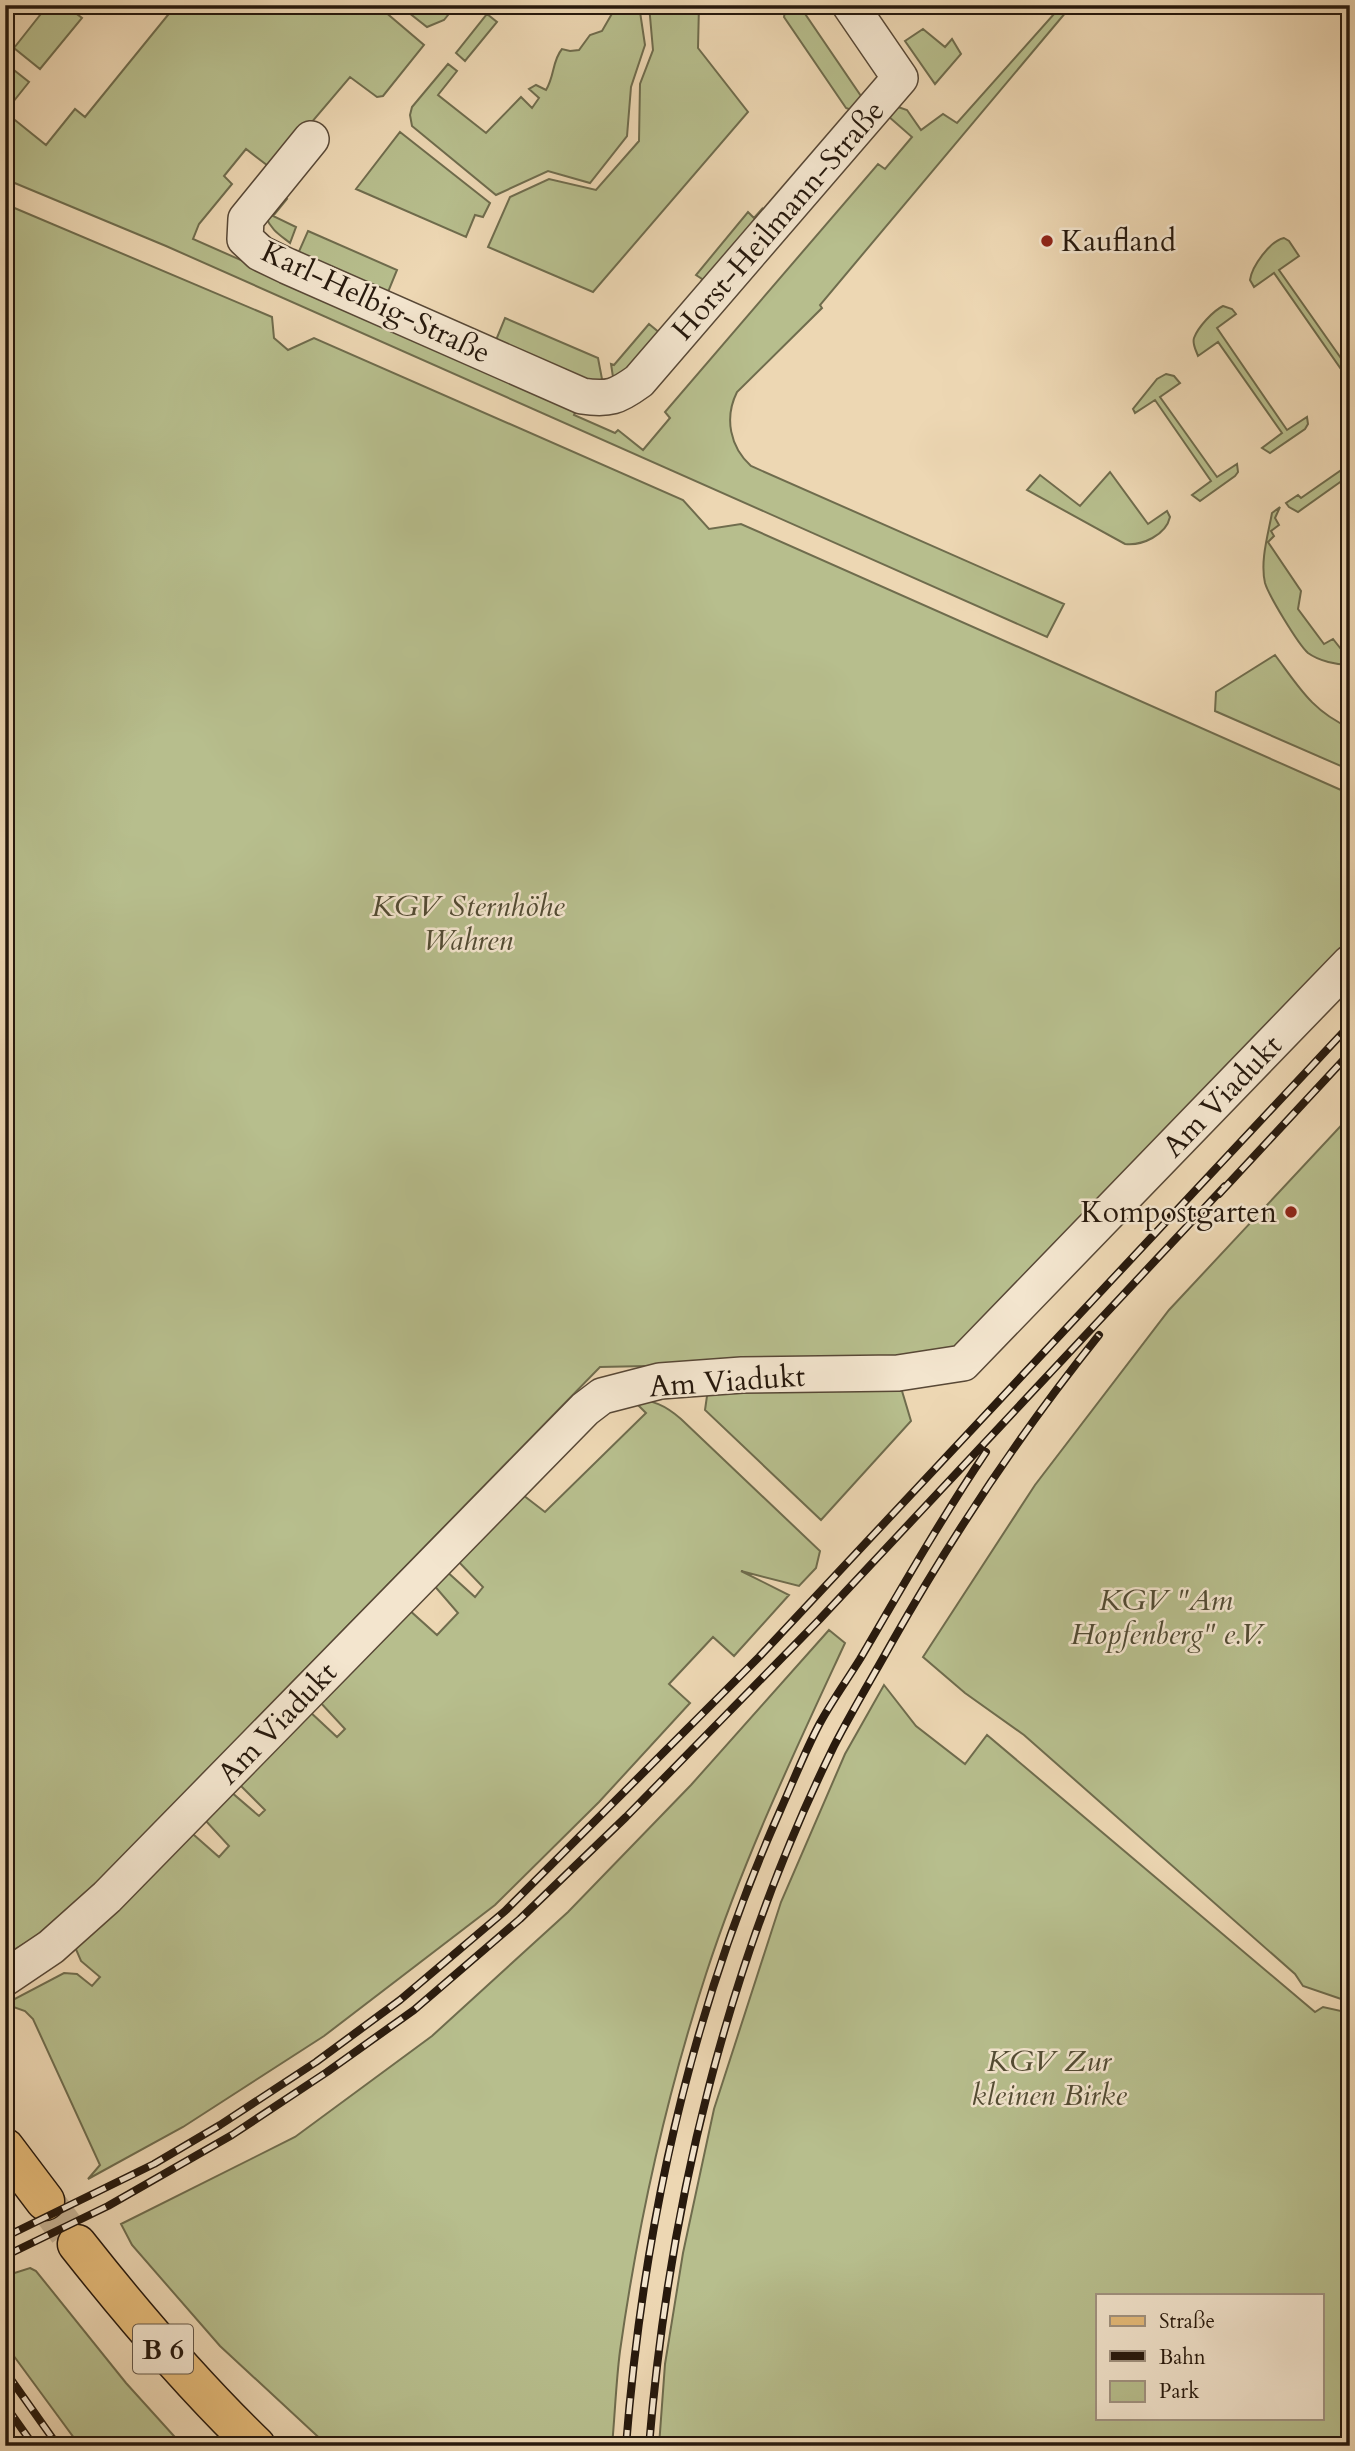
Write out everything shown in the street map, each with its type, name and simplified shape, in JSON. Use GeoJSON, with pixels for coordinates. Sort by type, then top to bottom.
{"type":"FeatureCollection","features":[{"type":"Feature","properties":{"kind":"main road"},"geometry":{"type":"LineString","coordinates":[[5,2148],[45,2200]]}},
{"type":"Feature","properties":{"kind":"main road","name":"B 6"},"geometry":{"type":"LineString","coordinates":[[77,2244],[141,2325],[195,2385],[256,2446]]}},
{"type":"Feature","properties":{"kind":"street","name":"Horst-Heilmann-Straße"},"geometry":{"type":"LineString","coordinates":[[582,396],[603,399],[620,395],[639,381],[900,78],[850,5]]}},
{"type":"Feature","properties":{"kind":"street","name":"Karl-Helbig-Straße"},"geometry":{"type":"LineString","coordinates":[[311,139],[246,219],[245,239],[260,253],[287,266],[582,396]]}},
{"type":"Feature","properties":{"kind":"street","name":"Am Viadukt"},"geometry":{"type":"LineString","coordinates":[[5,1978],[51,1947],[107,1897],[585,1409],[602,1396],[660,1381],[742,1375],[898,1373],[963,1363],[1350,963]]}},
{"type":"Feature","properties":{"kind":"green space"},"geometry":{"type":"Polygon","coordinates":[[[48,5],[65,5],[82,18],[40,69],[14,48],[48,5]]]}},
{"type":"Feature","properties":{"kind":"green space"},"geometry":{"type":"Polygon","coordinates":[[[176,5],[377,5],[424,45],[383,96],[377,97],[350,77],[272,169],[246,149],[224,176],[232,184],[199,224],[193,239],[577,408],[574,415],[615,433],[618,430],[643,450],[670,418],[665,412],[878,164],[885,169],[912,137],[888,116],[898,107],[907,110],[921,130],[943,114],[957,123],[1062,5],[1072,5],[820,305],[822,308],[737,392],[730,422],[738,450],[751,466],[1064,604],[1047,637],[166,246],[5,179],[5,112],[46,145],[75,109],[85,117],[176,5]]]}},
{"type":"Feature","properties":{"kind":"green space"},"geometry":{"type":"Polygon","coordinates":[[[399,5],[456,5],[444,20],[427,27],[399,5]]]}},
{"type":"Feature","properties":{"kind":"green space"},"geometry":{"type":"Polygon","coordinates":[[[617,5],[639,5],[645,45],[631,87],[627,136],[590,183],[548,171],[496,195],[412,126],[412,107],[448,64],[457,71],[438,95],[486,133],[521,97],[532,108],[539,98],[529,89],[536,85],[546,90],[562,49],[579,50],[590,35],[602,31],[617,5]]]}},
{"type":"Feature","properties":{"kind":"green space"},"geometry":{"type":"Polygon","coordinates":[[[649,5],[699,5],[698,48],[748,112],[593,292],[488,247],[510,197],[549,179],[596,190],[639,141],[640,84],[653,50],[649,5]]]}},
{"type":"Feature","properties":{"kind":"green space"},"geometry":{"type":"Polygon","coordinates":[[[793,5],[799,5],[863,99],[854,111],[846,108],[784,17],[785,11],[793,5]]]}},
{"type":"Feature","properties":{"kind":"green space"},"geometry":{"type":"Polygon","coordinates":[[[487,14],[497,22],[465,61],[456,53],[487,14]]]}},
{"type":"Feature","properties":{"kind":"green space"},"geometry":{"type":"Polygon","coordinates":[[[923,29],[945,47],[952,39],[961,54],[935,84],[905,41],[923,29]]]}},
{"type":"Feature","properties":{"kind":"green space"},"geometry":{"type":"Polygon","coordinates":[[[5,63],[29,82],[5,112],[5,63]]]}},
{"type":"Feature","properties":{"kind":"green space"},"geometry":{"type":"Polygon","coordinates":[[[400,132],[490,203],[483,217],[475,215],[466,237],[356,189],[400,132]]]}},
{"type":"Feature","properties":{"kind":"green space"},"geometry":{"type":"Polygon","coordinates":[[[282,195],[287,199],[273,216],[296,227],[290,243],[273,229],[266,217],[282,195]]]}},
{"type":"Feature","properties":{"kind":"green space","name":"KGV Sternhöhe Wahren"},"geometry":{"type":"Polygon","coordinates":[[[5,204],[272,317],[274,338],[288,350],[314,338],[683,500],[709,529],[741,524],[1350,794],[1350,942],[976,1336],[939,1360],[600,1367],[83,1897],[34,1938],[5,1955],[5,204]]]}},
{"type":"Feature","properties":{"kind":"green space"},"geometry":{"type":"Polygon","coordinates":[[[762,209],[763,214],[699,290],[702,279],[696,275],[748,212],[754,218],[762,209]]]}},
{"type":"Feature","properties":{"kind":"green space"},"geometry":{"type":"Polygon","coordinates":[[[308,231],[397,270],[386,297],[297,256],[308,231]]]}},
{"type":"Feature","properties":{"kind":"green space"},"geometry":{"type":"Polygon","coordinates":[[[1284,238],[1299,256],[1279,270],[1350,371],[1350,382],[1274,273],[1254,287],[1250,280],[1262,255],[1284,238]]]}},
{"type":"Feature","properties":{"kind":"green space"},"geometry":{"type":"Polygon","coordinates":[[[1223,306],[1232,309],[1236,314],[1217,328],[1287,430],[1307,417],[1308,424],[1305,429],[1270,453],[1262,448],[1282,433],[1218,342],[1198,356],[1194,347],[1194,338],[1199,329],[1210,315],[1223,306]]]}},
{"type":"Feature","properties":{"kind":"green space"},"geometry":{"type":"Polygon","coordinates":[[[505,318],[598,358],[602,379],[599,383],[588,385],[494,345],[505,318]]]}},
{"type":"Feature","properties":{"kind":"green space"},"geometry":{"type":"Polygon","coordinates":[[[649,324],[661,334],[633,368],[613,377],[611,364],[614,365],[649,324]]]}},
{"type":"Feature","properties":{"kind":"green space"},"geometry":{"type":"Polygon","coordinates":[[[1166,374],[1174,376],[1180,383],[1160,397],[1217,477],[1237,464],[1238,472],[1235,476],[1200,501],[1192,495],[1211,481],[1155,400],[1135,413],[1133,409],[1157,379],[1166,374]]]}},
{"type":"Feature","properties":{"kind":"green space"},"geometry":{"type":"Polygon","coordinates":[[[1350,464],[1350,475],[1298,512],[1286,503],[1298,495],[1301,498],[1350,464]]]}},
{"type":"Feature","properties":{"kind":"green space"},"geometry":{"type":"Polygon","coordinates":[[[1110,472],[1148,524],[1167,511],[1170,517],[1164,529],[1146,541],[1125,544],[1027,490],[1040,475],[1080,506],[1110,472]]]}},
{"type":"Feature","properties":{"kind":"green space"},"geometry":{"type":"Polygon","coordinates":[[[1280,507],[1275,518],[1279,525],[1271,531],[1274,536],[1268,542],[1301,591],[1298,609],[1324,644],[1333,639],[1348,658],[1345,663],[1350,660],[1350,665],[1328,662],[1308,653],[1291,630],[1265,583],[1265,548],[1272,513],[1280,507]]]}},
{"type":"Feature","properties":{"kind":"green space"},"geometry":{"type":"Polygon","coordinates":[[[1275,655],[1316,706],[1350,728],[1350,770],[1215,711],[1216,692],[1275,655]]]}},
{"type":"Feature","properties":{"kind":"green space","name":"KGV \"Am Hopfenberg\" e.V."},"geometry":{"type":"Polygon","coordinates":[[[1350,1116],[1350,2002],[1303,1986],[1295,1974],[1024,1735],[965,1693],[923,1657],[1035,1485],[1169,1310],[1350,1116]]]}},
{"type":"Feature","properties":{"kind":"green space"},"geometry":{"type":"Polygon","coordinates":[[[713,1390],[902,1391],[911,1421],[821,1520],[705,1410],[707,1396],[713,1390]]]}},
{"type":"Feature","properties":{"kind":"green space"},"geometry":{"type":"Polygon","coordinates":[[[632,1399],[658,1404],[681,1419],[820,1551],[816,1568],[799,1586],[741,1571],[789,1595],[734,1656],[713,1637],[669,1684],[690,1703],[599,1802],[495,1905],[324,2036],[183,2127],[88,2179],[100,2165],[33,2019],[25,2011],[5,2004],[64,1973],[77,1974],[92,1986],[100,1977],[81,1961],[75,1947],[188,1835],[194,1835],[219,1857],[229,1846],[205,1820],[231,1792],[259,1816],[265,1810],[239,1784],[309,1711],[337,1737],[345,1729],[319,1701],[408,1609],[437,1635],[458,1613],[432,1583],[445,1570],[475,1597],[483,1587],[456,1559],[523,1495],[545,1512],[646,1413],[632,1399]]]}},
{"type":"Feature","properties":{"kind":"green space"},"geometry":{"type":"Polygon","coordinates":[[[829,1630],[845,1643],[736,1889],[706,1974],[678,2067],[635,2256],[617,2374],[612,2446],[328,2446],[220,2346],[132,2245],[121,2224],[295,2137],[432,2036],[568,1912],[691,1785],[829,1630]]]}},
{"type":"Feature","properties":{"kind":"green space","name":"KGV Zur kleinen Birke"},"geometry":{"type":"Polygon","coordinates":[[[884,1685],[916,1726],[965,1764],[987,1735],[1315,2012],[1323,2007],[1350,2013],[1350,2446],[659,2446],[665,2364],[683,2253],[714,2109],[781,1902],[845,1754],[884,1685]]]}},
{"type":"Feature","properties":{"kind":"green space"},"geometry":{"type":"Polygon","coordinates":[[[30,2268],[36,2271],[126,2383],[183,2446],[80,2446],[5,2344],[5,2276],[30,2268]]]}},
{"type":"Feature","properties":{"kind":"tunnel"},"geometry":{"type":"LineString","coordinates":[[45,2201],[77,2244]]}},
{"type":"Feature","properties":{"kind":"railway"},"geometry":{"type":"LineString","coordinates":[[5,2237],[154,2164],[220,2125],[316,2062],[400,2000],[505,1911],[759,1657],[1350,1025]]}},
{"type":"Feature","properties":{"kind":"railway"},"geometry":{"type":"LineString","coordinates":[[1219,1194],[1350,1053]]}},
{"type":"Feature","properties":{"kind":"railway"},"geometry":{"type":"LineString","coordinates":[[5,2256],[108,2206],[232,2135],[414,2010],[520,1919],[626,1817],[819,1620],[1225,1186]]}},
{"type":"Feature","properties":{"kind":"railway"},"geometry":{"type":"LineString","coordinates":[[649,2446],[671,2265],[709,2087],[734,1999],[796,1828],[834,1746],[938,1564],[1015,1447],[1099,1335]]}},
{"type":"Feature","properties":{"kind":"railway"},"geometry":{"type":"LineString","coordinates":[[626,2446],[634,2364],[659,2202],[676,2122],[721,1964],[749,1887],[820,1723],[986,1452]]}},
{"type":"Feature","properties":{"kind":"railway"},"geometry":{"type":"LineString","coordinates":[[5,2371],[58,2446]]}},
{"type":"Feature","properties":{"kind":"railway"},"geometry":{"type":"LineString","coordinates":[[5,2405],[34,2446]]}},
{"type":"Feature","properties":{"kind":"place","name":"Kaufland"},"geometry":{"type":"Point","coordinates":[1047,241]}},
{"type":"Feature","properties":{"kind":"place","name":"Kompostgarten"},"geometry":{"type":"Point","coordinates":[1291,1212]}}]}
